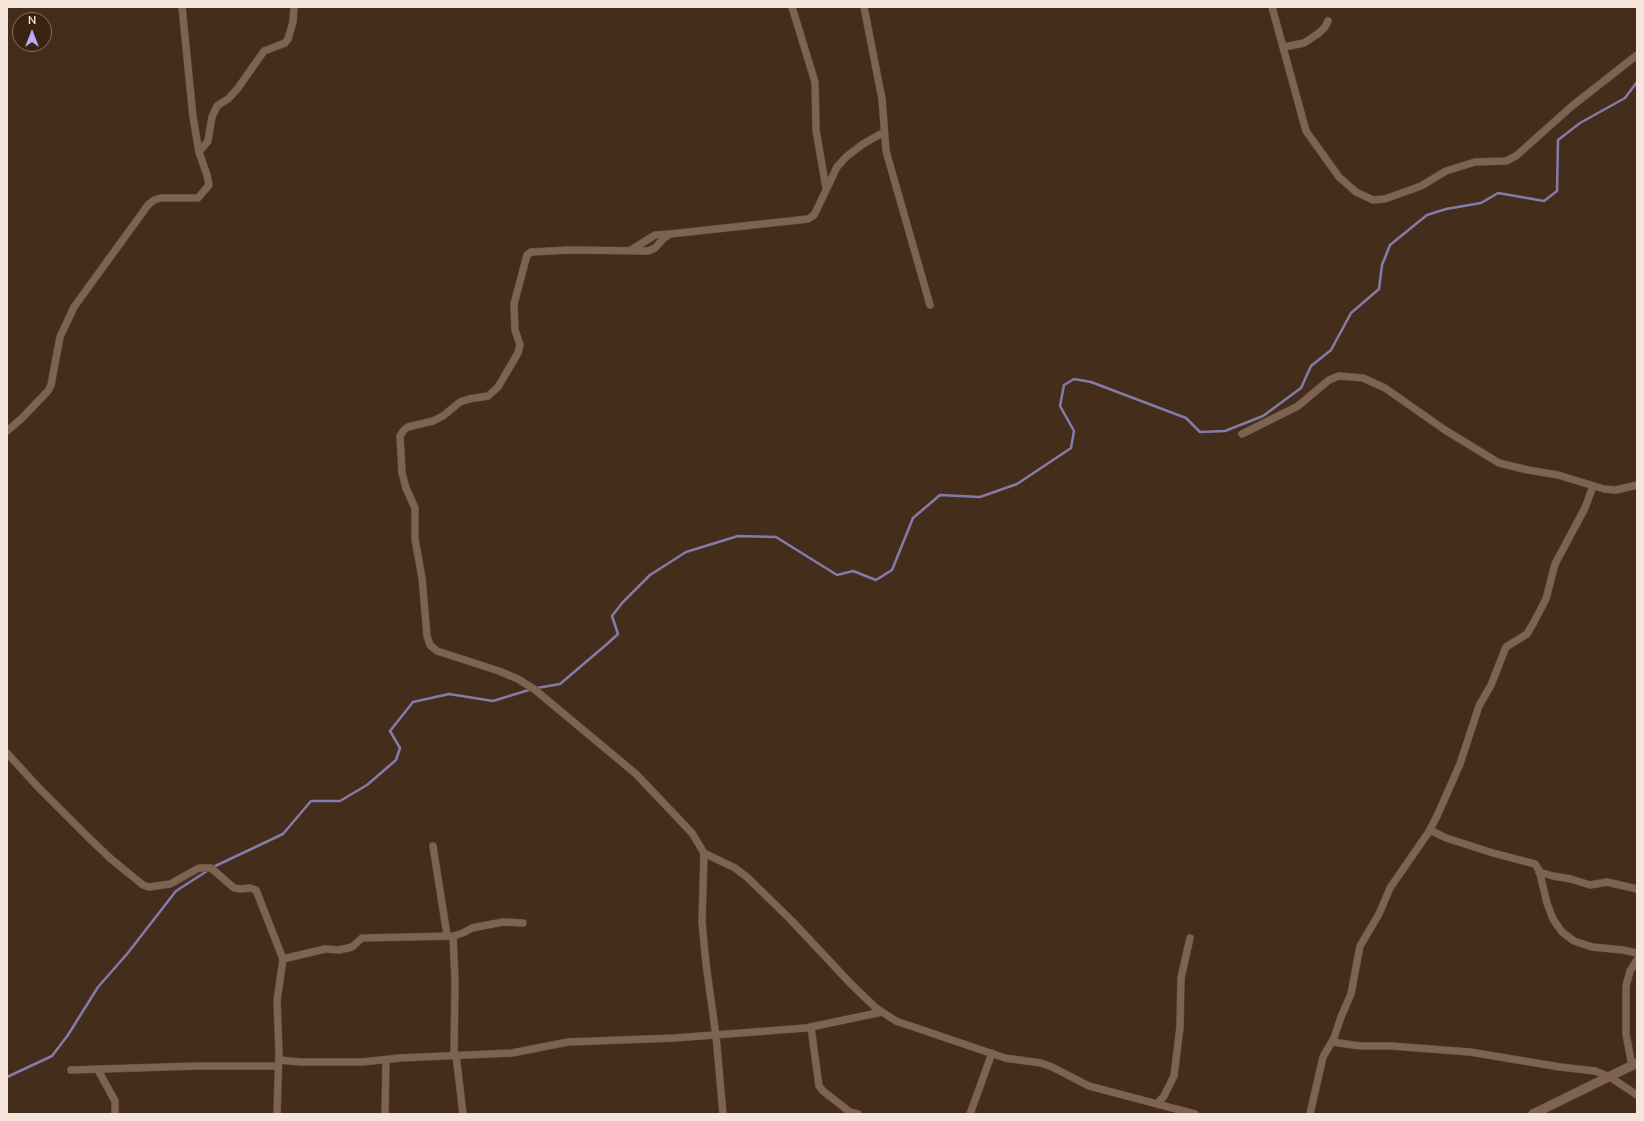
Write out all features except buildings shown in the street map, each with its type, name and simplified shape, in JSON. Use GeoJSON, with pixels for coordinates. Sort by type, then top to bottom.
{"type":"FeatureCollection","features":[{"type":"Feature","properties":{"kind":"street"},"geometry":{"type":"LineString","coordinates":[[7,431],[48,391],[51,385],[60,337],[74,307],[148,205],[154,200],[161,198],[198,198],[209,185],[200,152],[194,117],[182,7]]}},
{"type":"Feature","properties":{"kind":"street"},"geometry":{"type":"LineString","coordinates":[[200,152],[208,141],[212,117],[217,106],[228,99],[238,88],[264,51],[285,43],[288,39],[293,22],[294,7]]}},
{"type":"Feature","properties":{"kind":"street"},"geometry":{"type":"LineString","coordinates":[[792,7],[815,82],[816,130],[826,189]]}},
{"type":"Feature","properties":{"kind":"street"},"geometry":{"type":"LineString","coordinates":[[864,7],[875,72],[882,98],[886,151],[930,305]]}},
{"type":"Feature","properties":{"kind":"street"},"geometry":{"type":"LineString","coordinates":[[1272,7],[1306,131],[1339,177],[1356,192],[1373,200],[1385,199],[1421,186],[1446,171],[1474,162],[1506,161],[1516,156],[1586,95],[1604,83],[1637,55]]}},
{"type":"Feature","properties":{"kind":"street"},"geometry":{"type":"LineString","coordinates":[[1284,48],[1304,43],[1319,33],[1328,21]]}},
{"type":"Feature","properties":{"kind":"street"},"geometry":{"type":"LineString","coordinates":[[630,250],[655,235],[808,219],[814,215],[838,166],[846,157],[863,144],[884,132]]}},
{"type":"Feature","properties":{"kind":"street"},"geometry":{"type":"LineString","coordinates":[[670,234],[667,235],[652,250],[536,251],[527,255],[514,304],[515,330],[520,345],[518,353],[498,387],[488,396],[460,402],[443,416],[433,421],[408,427],[404,430],[400,436],[402,473],[406,488],[415,508],[415,539],[422,578],[426,630],[430,645],[437,651],[499,671],[534,688],[636,774],[692,833],[704,853],[702,922],[716,1036],[723,1114]]}},
{"type":"Feature","properties":{"kind":"street"},"geometry":{"type":"LineString","coordinates":[[1242,434],[1298,406],[1329,380],[1339,376],[1363,378],[1386,388],[1445,430],[1499,463],[1528,470],[1546,472],[1593,486],[1616,490],[1637,485]]}},
{"type":"Feature","properties":{"kind":"street"},"geometry":{"type":"LineString","coordinates":[[1310,1114],[1323,1057],[1332,1042],[1351,994],[1357,953],[1360,946],[1379,914],[1390,888],[1430,830],[1457,771],[1479,706],[1492,685],[1504,652],[1506,648],[1527,634],[1534,622],[1546,599],[1555,564],[1585,508],[1593,486]]}},
{"type":"Feature","properties":{"kind":"street"},"geometry":{"type":"LineString","coordinates":[[7,753],[38,787],[110,859],[143,885],[149,887],[170,884],[199,868],[211,868],[234,888],[250,888],[256,890],[283,959],[276,1001],[279,1063],[277,1114]]}},
{"type":"Feature","properties":{"kind":"street"},"geometry":{"type":"LineString","coordinates":[[1430,830],[1446,838],[1535,864],[1538,866],[1547,903],[1553,919],[1562,932],[1574,941],[1592,947],[1623,950],[1637,954]]}},
{"type":"Feature","properties":{"kind":"street"},"geometry":{"type":"LineString","coordinates":[[433,846],[450,935],[455,980],[455,1056],[463,1114]]}},
{"type":"Feature","properties":{"kind":"street"},"geometry":{"type":"LineString","coordinates":[[704,853],[735,868],[748,878],[791,920],[852,986],[882,1012],[896,1021],[935,1036],[1005,1058],[1041,1063],[1089,1086],[1158,1104],[1168,1110],[1195,1114]]}},
{"type":"Feature","properties":{"kind":"street"},"geometry":{"type":"LineString","coordinates":[[1539,872],[1590,885],[1606,882],[1637,889]]}},
{"type":"Feature","properties":{"kind":"street"},"geometry":{"type":"LineString","coordinates":[[283,959],[325,950],[339,950],[352,947],[362,938],[450,935],[463,933],[472,928],[502,922],[523,923]]}},
{"type":"Feature","properties":{"kind":"street"},"geometry":{"type":"LineString","coordinates":[[1158,1104],[1164,1096],[1174,1076],[1180,1027],[1181,978],[1190,938]]}},
{"type":"Feature","properties":{"kind":"street"},"geometry":{"type":"LineString","coordinates":[[1533,1114],[1635,1064],[1626,1034],[1626,986],[1630,971],[1637,960]]}},
{"type":"Feature","properties":{"kind":"street"},"geometry":{"type":"LineString","coordinates":[[71,1070],[301,1062],[362,1062],[512,1053],[568,1042],[716,1036],[811,1027],[882,1012]]}},
{"type":"Feature","properties":{"kind":"street"},"geometry":{"type":"LineString","coordinates":[[811,1027],[819,1086],[822,1091],[850,1112],[858,1114]]}},
{"type":"Feature","properties":{"kind":"street"},"geometry":{"type":"LineString","coordinates":[[1332,1042],[1360,1046],[1391,1046],[1470,1052],[1560,1067],[1595,1071],[1610,1077],[1637,1095]]}},
{"type":"Feature","properties":{"kind":"street"},"geometry":{"type":"LineString","coordinates":[[970,1114],[992,1053]]}},
{"type":"Feature","properties":{"kind":"street"},"geometry":{"type":"LineString","coordinates":[[385,1114],[386,1060]]}},
{"type":"Feature","properties":{"kind":"street"},"geometry":{"type":"LineString","coordinates":[[98,1070],[115,1101],[115,1114]]}},
{"type":"Feature","properties":{"kind":"waterway"},"geometry":{"type":"LineString","coordinates":[[537,688],[560,684],[618,634],[612,616],[623,602],[650,575],[686,552],[738,536],[776,537],[837,575],[853,571],[876,580],[892,570],[913,518],[940,495],[980,497],[1017,484],[1071,448],[1074,431],[1060,406],[1064,385],[1074,379],[1091,382],[1186,418],[1200,432],[1225,431],[1263,416],[1301,388],[1311,366],[1331,350],[1351,313],[1379,289],[1382,265],[1390,245],[1427,215],[1446,209],[1481,203],[1498,193],[1544,201],[1557,191],[1558,140],[1580,123],[1625,98],[1637,82]]}},
{"type":"Feature","properties":{"kind":"waterway"},"geometry":{"type":"LineString","coordinates":[[211,868],[283,834],[311,801],[340,801],[367,785],[396,760],[400,748],[390,731],[413,702],[449,694],[493,701],[532,689]]}},
{"type":"Feature","properties":{"kind":"waterway"},"geometry":{"type":"LineString","coordinates":[[7,1077],[52,1056],[68,1035],[98,987],[127,954],[176,891],[207,871]]}}]}
